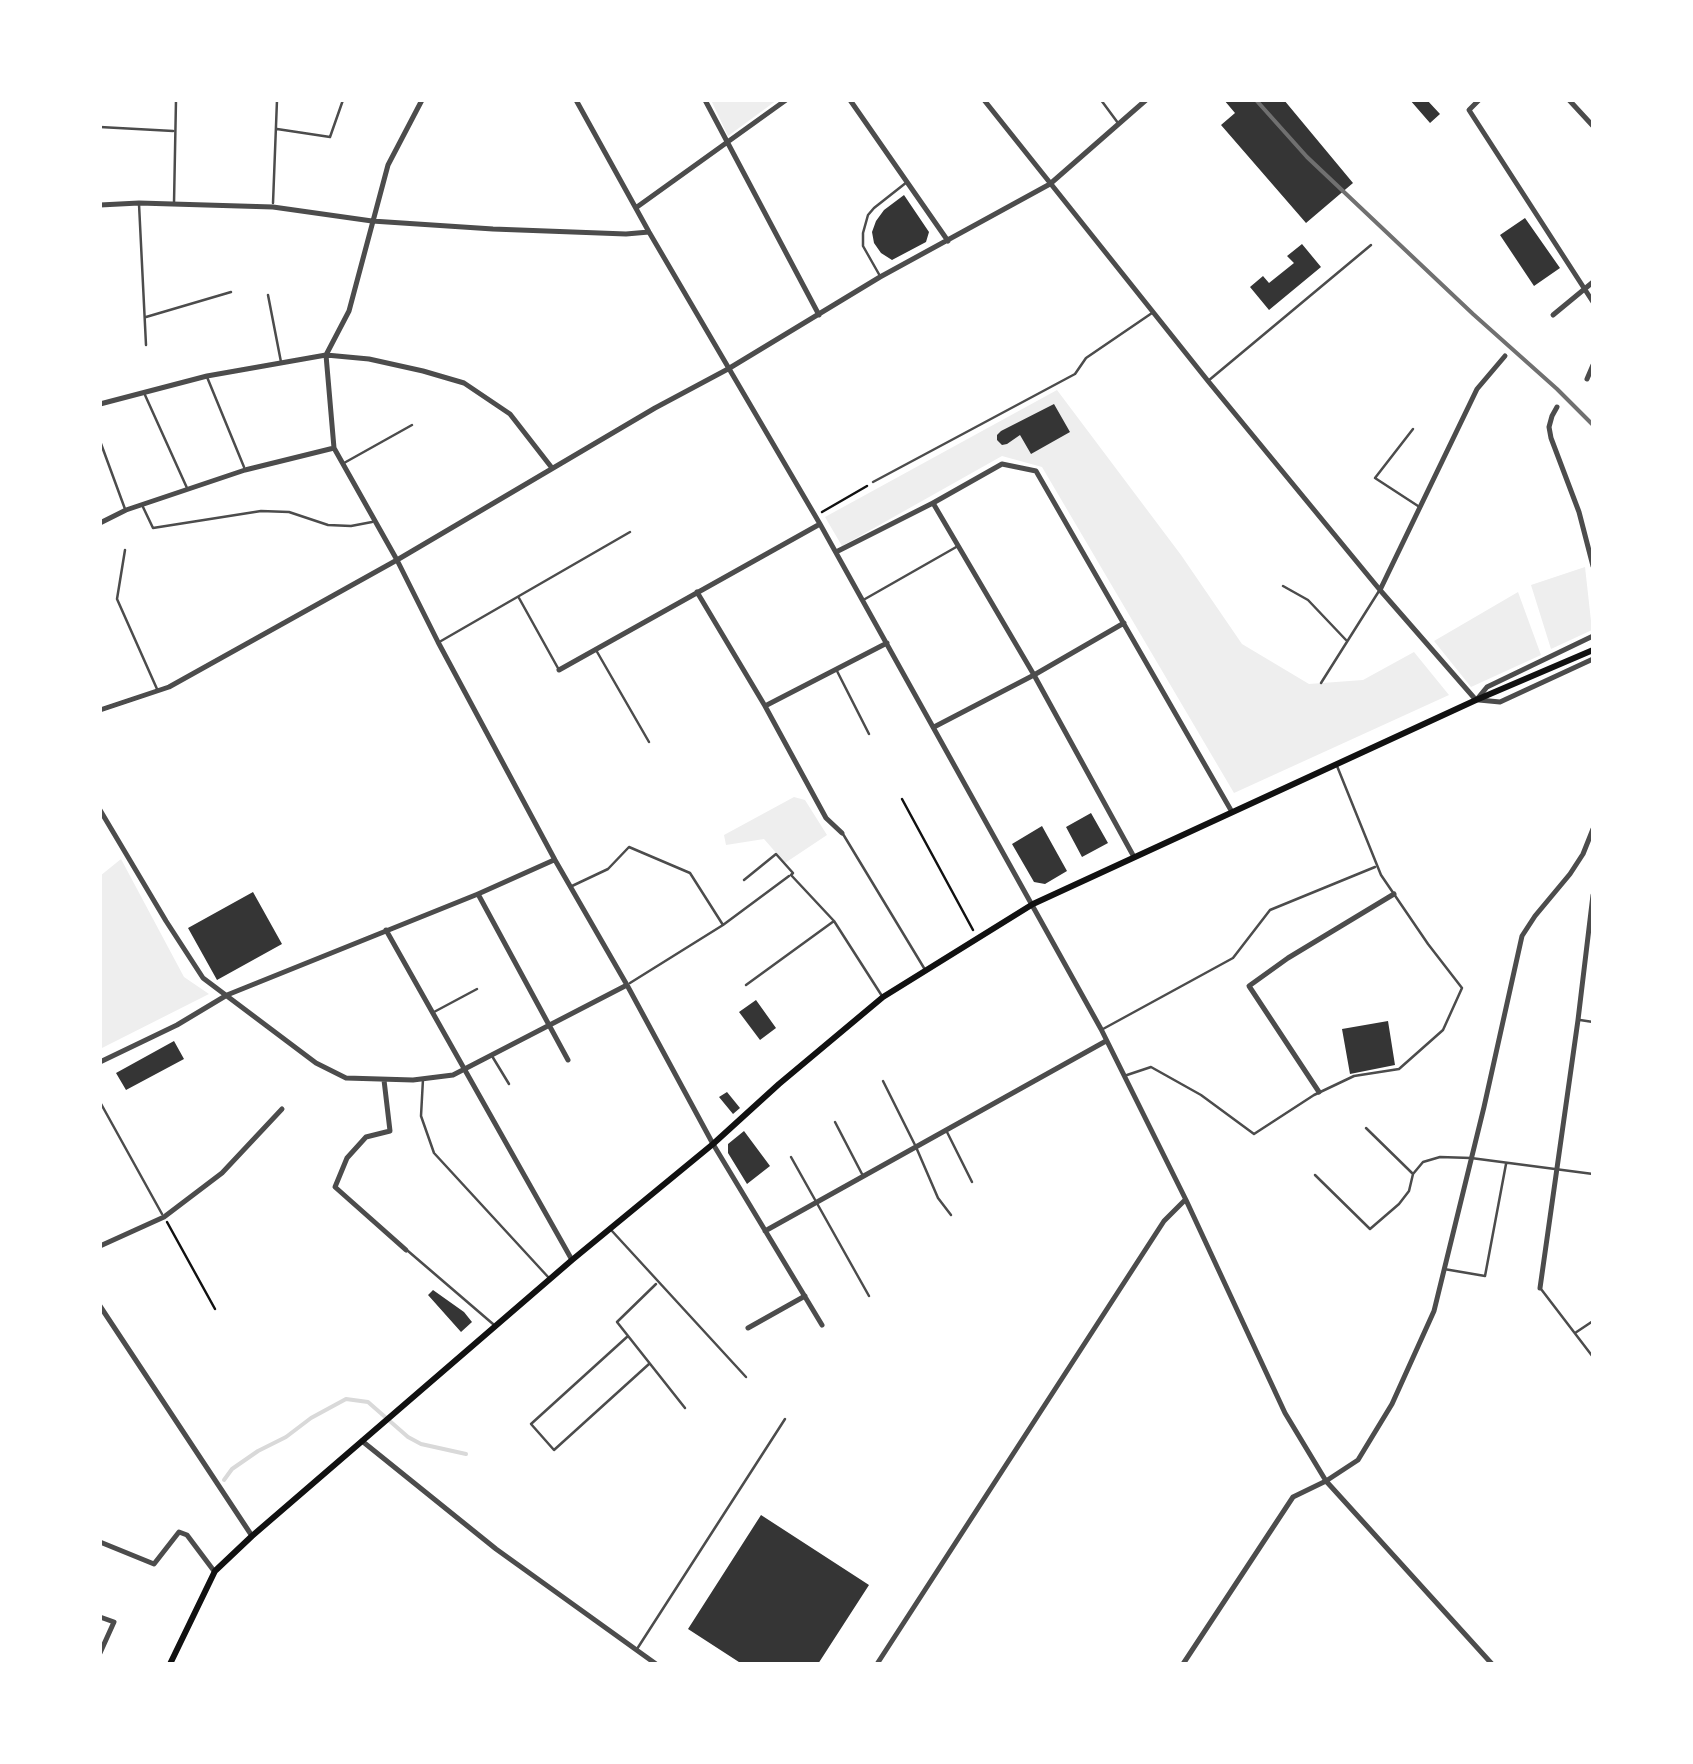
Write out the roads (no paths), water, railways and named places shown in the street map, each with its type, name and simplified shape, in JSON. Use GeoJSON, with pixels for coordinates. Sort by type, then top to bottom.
{"type":"FeatureCollection","features":[{"type":"Feature","properties":{"kind":"main road"},"geometry":{"type":"LineString","coordinates":[[170,1664],[215,1571],[252,1536],[883,997],[1033,904],[1593,650]]}},
{"type":"Feature","properties":{"kind":"street"},"geometry":{"type":"LineString","coordinates":[[422,100],[388,165],[349,311],[326,355],[334,448],[713,1144],[822,1325]]}},
{"type":"Feature","properties":{"kind":"street"},"geometry":{"type":"LineString","coordinates":[[576,100],[1033,904],[1186,1200],[1285,1413],[1326,1480],[1492,1664]]}},
{"type":"Feature","properties":{"kind":"street"},"geometry":{"type":"LineString","coordinates":[[705,100],[819,315]]}},
{"type":"Feature","properties":{"kind":"street"},"geometry":{"type":"LineString","coordinates":[[637,208],[786,100]]}},
{"type":"Feature","properties":{"kind":"street"},"geometry":{"type":"LineString","coordinates":[[850,100],[948,241]]}},
{"type":"Feature","properties":{"kind":"street"},"geometry":{"type":"LineString","coordinates":[[984,100],[1208,381],[1476,700],[1500,702],[1593,659]]}},
{"type":"Feature","properties":{"kind":"street"},"geometry":{"type":"LineString","coordinates":[[101,708],[168,686],[397,560],[880,277],[1050,184],[1146,100]]}},
{"type":"Feature","properties":{"kind":"street"},"geometry":{"type":"LineString","coordinates":[[1480,100],[1469,110],[1593,302]]}},
{"type":"Feature","properties":{"kind":"street"},"geometry":{"type":"LineString","coordinates":[[1569,100],[1593,126]]}},
{"type":"Feature","properties":{"kind":"street"},"geometry":{"type":"LineString","coordinates":[[100,204],[273,207],[372,222],[649,232]]}},
{"type":"Feature","properties":{"kind":"street"},"geometry":{"type":"LineString","coordinates":[[1552,315],[1593,282]]}},
{"type":"Feature","properties":{"kind":"street"},"geometry":{"type":"LineString","coordinates":[[100,402],[206,376],[326,355],[369,359],[464,383],[510,414],[552,468]]}},
{"type":"Feature","properties":{"kind":"street"},"geometry":{"type":"LineString","coordinates":[[1380,590],[1477,389],[1505,356]]}},
{"type":"Feature","properties":{"kind":"street"},"geometry":{"type":"LineString","coordinates":[[1586,379],[1593,365]]}},
{"type":"Feature","properties":{"kind":"street"},"geometry":{"type":"LineString","coordinates":[[1557,408],[1549,427],[1551,438],[1579,512],[1593,566]]}},
{"type":"Feature","properties":{"kind":"street"},"geometry":{"type":"LineString","coordinates":[[100,523],[126,510],[245,470],[334,448]]}},
{"type":"Feature","properties":{"kind":"street"},"geometry":{"type":"LineString","coordinates":[[836,552],[1002,464],[1036,471],[1232,812]]}},
{"type":"Feature","properties":{"kind":"street"},"geometry":{"type":"LineString","coordinates":[[934,503],[1135,858]]}},
{"type":"Feature","properties":{"kind":"street"},"geometry":{"type":"LineString","coordinates":[[559,670],[820,524]]}},
{"type":"Feature","properties":{"kind":"street"},"geometry":{"type":"LineString","coordinates":[[698,592],[826,818],[842,833]]}},
{"type":"Feature","properties":{"kind":"street"},"geometry":{"type":"LineString","coordinates":[[934,728],[1124,624]]}},
{"type":"Feature","properties":{"kind":"street"},"geometry":{"type":"LineString","coordinates":[[1476,700],[1488,687],[1593,636]]}},
{"type":"Feature","properties":{"kind":"street"},"geometry":{"type":"LineString","coordinates":[[765,706],[887,643]]}},
{"type":"Feature","properties":{"kind":"street"},"geometry":{"type":"LineString","coordinates":[[100,810],[202,978],[316,1063],[346,1078],[384,1080],[453,1074],[627,984]]}},
{"type":"Feature","properties":{"kind":"street"},"geometry":{"type":"LineString","coordinates":[[1183,1664],[1293,1497],[1358,1460],[1392,1404],[1434,1311],[1522,936],[1570,874],[1593,829]]}},
{"type":"Feature","properties":{"kind":"street"},"geometry":{"type":"LineString","coordinates":[[100,1062],[228,995],[555,860]]}},
{"type":"Feature","properties":{"kind":"street"},"geometry":{"type":"LineString","coordinates":[[478,894],[568,1060]]}},
{"type":"Feature","properties":{"kind":"street"},"geometry":{"type":"LineString","coordinates":[[1320,1092],[1249,986],[1394,894]]}},
{"type":"Feature","properties":{"kind":"street"},"geometry":{"type":"LineString","coordinates":[[1540,1288],[1593,895]]}},
{"type":"Feature","properties":{"kind":"street"},"geometry":{"type":"LineString","coordinates":[[386,930],[572,1260]]}},
{"type":"Feature","properties":{"kind":"street"},"geometry":{"type":"LineString","coordinates":[[765,1230],[1106,1041]]}},
{"type":"Feature","properties":{"kind":"street"},"geometry":{"type":"LineString","coordinates":[[384,1080],[390,1131],[366,1137],[347,1158],[336,1188],[406,1250]]}},
{"type":"Feature","properties":{"kind":"street"},"geometry":{"type":"LineString","coordinates":[[100,1246],[164,1216],[222,1173],[282,1110]]}},
{"type":"Feature","properties":{"kind":"street"},"geometry":{"type":"LineString","coordinates":[[878,1664],[1164,1221],[1186,1200]]}},
{"type":"Feature","properties":{"kind":"street"},"geometry":{"type":"LineString","coordinates":[[748,1328],[805,1296]]}},
{"type":"Feature","properties":{"kind":"street"},"geometry":{"type":"LineString","coordinates":[[100,1306],[252,1536]]}},
{"type":"Feature","properties":{"kind":"street"},"geometry":{"type":"LineString","coordinates":[[362,1440],[496,1549],[656,1664]]}},
{"type":"Feature","properties":{"kind":"street"},"geometry":{"type":"LineString","coordinates":[[100,1542],[154,1564],[179,1532],[186,1535],[215,1571]]}},
{"type":"Feature","properties":{"kind":"street"},"geometry":{"type":"LineString","coordinates":[[100,1617],[114,1622],[100,1653]]}},
{"type":"Feature","properties":{"kind":"lane"},"geometry":{"type":"LineString","coordinates":[[174,204],[176,100]]}},
{"type":"Feature","properties":{"kind":"lane"},"geometry":{"type":"LineString","coordinates":[[273,207],[277,100]]}},
{"type":"Feature","properties":{"kind":"lane"},"geometry":{"type":"LineString","coordinates":[[276,129],[330,137],[342,100]]}},
{"type":"Feature","properties":{"kind":"lane"},"geometry":{"type":"LineString","coordinates":[[1100,100],[1119,124]]}},
{"type":"Feature","properties":{"kind":"lane"},"geometry":{"type":"LineString","coordinates":[[100,127],[174,131]]}},
{"type":"Feature","properties":{"kind":"lane"},"geometry":{"type":"LineString","coordinates":[[880,277],[864,246],[868,215],[907,182]]}},
{"type":"Feature","properties":{"kind":"lane"},"geometry":{"type":"LineString","coordinates":[[139,203],[146,345]]}},
{"type":"Feature","properties":{"kind":"lane"},"geometry":{"type":"LineString","coordinates":[[1208,381],[1371,245]]}},
{"type":"Feature","properties":{"kind":"lane"},"geometry":{"type":"LineString","coordinates":[[145,317],[231,292]]}},
{"type":"Feature","properties":{"kind":"lane"},"geometry":{"type":"LineString","coordinates":[[268,295],[281,363]]}},
{"type":"Feature","properties":{"kind":"lane"},"geometry":{"type":"LineString","coordinates":[[873,482],[1075,374],[1086,358],[1153,312]]}},
{"type":"Feature","properties":{"kind":"lane"},"geometry":{"type":"LineString","coordinates":[[206,376],[245,470]]}},
{"type":"Feature","properties":{"kind":"lane"},"geometry":{"type":"LineString","coordinates":[[145,393],[188,490]]}},
{"type":"Feature","properties":{"kind":"lane"},"geometry":{"type":"LineString","coordinates":[[343,464],[412,425]]}},
{"type":"Feature","properties":{"kind":"lane"},"geometry":{"type":"LineString","coordinates":[[1412,429],[1375,478],[1420,507]]}},
{"type":"Feature","properties":{"kind":"lane"},"geometry":{"type":"LineString","coordinates":[[100,442],[126,510]]}},
{"type":"Feature","properties":{"kind":"lane"},"geometry":{"type":"LineString","coordinates":[[142,505],[153,528],[261,511],[289,512],[328,525],[374,521]]}},
{"type":"Feature","properties":{"kind":"lane"},"geometry":{"type":"LineString","coordinates":[[438,642],[630,532]]}},
{"type":"Feature","properties":{"kind":"lane"},"geometry":{"type":"LineString","coordinates":[[862,600],[960,546]]}},
{"type":"Feature","properties":{"kind":"lane"},"geometry":{"type":"LineString","coordinates":[[125,550],[117,599],[157,690]]}},
{"type":"Feature","properties":{"kind":"lane"},"geometry":{"type":"LineString","coordinates":[[1284,586],[1315,605],[1347,641]]}},
{"type":"Feature","properties":{"kind":"lane"},"geometry":{"type":"LineString","coordinates":[[1321,683],[1380,590]]}},
{"type":"Feature","properties":{"kind":"lane"},"geometry":{"type":"LineString","coordinates":[[519,597],[559,670]]}},
{"type":"Feature","properties":{"kind":"lane"},"geometry":{"type":"LineString","coordinates":[[595,649],[650,742]]}},
{"type":"Feature","properties":{"kind":"lane"},"geometry":{"type":"LineString","coordinates":[[836,670],[869,734]]}},
{"type":"Feature","properties":{"kind":"lane"},"geometry":{"type":"LineString","coordinates":[[1124,1076],[1151,1067],[1202,1096],[1254,1134],[1320,1092],[1354,1076],[1399,1070],[1443,1030],[1462,988],[1377,866],[1336,764]]}},
{"type":"Feature","properties":{"kind":"lane"},"geometry":{"type":"LineString","coordinates":[[842,833],[926,970]]}},
{"type":"Feature","properties":{"kind":"lane"},"geometry":{"type":"LineString","coordinates":[[570,886],[608,869],[629,847],[690,872],[723,925]]}},
{"type":"Feature","properties":{"kind":"lane"},"geometry":{"type":"LineString","coordinates":[[744,880],[776,854],[834,921],[883,997]]}},
{"type":"Feature","properties":{"kind":"lane"},"geometry":{"type":"LineString","coordinates":[[1101,1030],[1233,958],[1270,910],[1377,866]]}},
{"type":"Feature","properties":{"kind":"lane"},"geometry":{"type":"LineString","coordinates":[[627,984],[723,925],[791,875]]}},
{"type":"Feature","properties":{"kind":"lane"},"geometry":{"type":"LineString","coordinates":[[746,985],[834,921]]}},
{"type":"Feature","properties":{"kind":"lane"},"geometry":{"type":"LineString","coordinates":[[433,1013],[477,989]]}},
{"type":"Feature","properties":{"kind":"lane"},"geometry":{"type":"LineString","coordinates":[[1578,1020],[1593,1022]]}},
{"type":"Feature","properties":{"kind":"lane"},"geometry":{"type":"LineString","coordinates":[[492,1055],[509,1084]]}},
{"type":"Feature","properties":{"kind":"lane"},"geometry":{"type":"LineString","coordinates":[[423,1078],[421,1116],[434,1153],[550,1279]]}},
{"type":"Feature","properties":{"kind":"lane"},"geometry":{"type":"LineString","coordinates":[[883,1081],[938,1198],[951,1215]]}},
{"type":"Feature","properties":{"kind":"lane"},"geometry":{"type":"LineString","coordinates":[[100,1102],[164,1216]]}},
{"type":"Feature","properties":{"kind":"lane"},"geometry":{"type":"LineString","coordinates":[[835,1122],[863,1174]]}},
{"type":"Feature","properties":{"kind":"lane"},"geometry":{"type":"LineString","coordinates":[[1366,1128],[1414,1174]]}},
{"type":"Feature","properties":{"kind":"lane"},"geometry":{"type":"LineString","coordinates":[[946,1130],[972,1182]]}},
{"type":"Feature","properties":{"kind":"lane"},"geometry":{"type":"LineString","coordinates":[[791,1157],[869,1296]]}},
{"type":"Feature","properties":{"kind":"lane"},"geometry":{"type":"LineString","coordinates":[[1316,1174],[1370,1229],[1399,1204],[1423,1162],[1471,1158],[1593,1174]]}},
{"type":"Feature","properties":{"kind":"lane"},"geometry":{"type":"LineString","coordinates":[[1444,1269],[1485,1276],[1506,1162]]}},
{"type":"Feature","properties":{"kind":"lane"},"geometry":{"type":"LineString","coordinates":[[611,1230],[746,1376]]}},
{"type":"Feature","properties":{"kind":"lane"},"geometry":{"type":"LineString","coordinates":[[406,1250],[495,1325]]}},
{"type":"Feature","properties":{"kind":"lane"},"geometry":{"type":"LineString","coordinates":[[658,1283],[617,1322],[684,1408]]}},
{"type":"Feature","properties":{"kind":"lane"},"geometry":{"type":"LineString","coordinates":[[1540,1288],[1593,1356]]}},
{"type":"Feature","properties":{"kind":"lane"},"geometry":{"type":"LineString","coordinates":[[1575,1334],[1593,1321]]}},
{"type":"Feature","properties":{"kind":"lane"},"geometry":{"type":"LineString","coordinates":[[628,1336],[531,1424],[554,1450],[649,1364]]}},
{"type":"Feature","properties":{"kind":"lane"},"geometry":{"type":"LineString","coordinates":[[636,1650],[785,1418]]}},
{"type":"Feature","properties":{"kind":"waterway"},"geometry":{"type":"LineString","coordinates":[[224,1480],[232,1469],[258,1451],[346,1399],[368,1402],[421,1444],[466,1454]]}},
{"type":"Feature","properties":{"kind":"railway"},"geometry":{"type":"LineString","coordinates":[[1256,100],[1307,157],[1593,425]]}}]}
